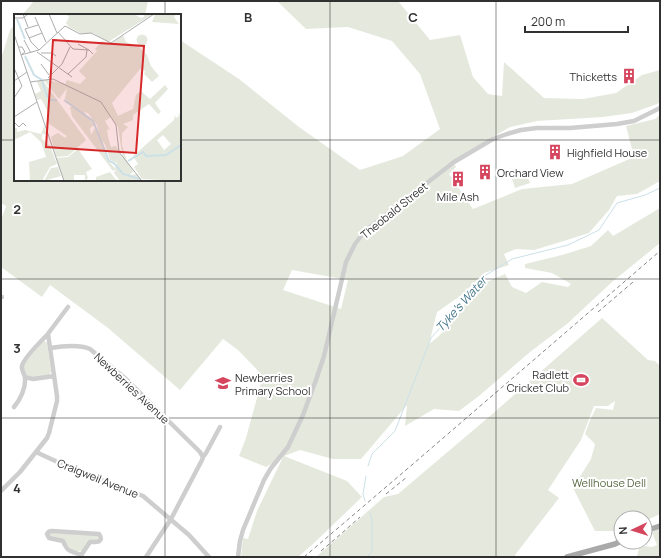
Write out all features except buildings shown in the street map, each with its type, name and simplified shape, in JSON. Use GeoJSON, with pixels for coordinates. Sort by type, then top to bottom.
{"type":"FeatureCollection","features":[{"type":"Feature","properties":{"kind":"main road"},"geometry":{"type":"LineString","coordinates":[[567,557],[613,544]]}},
{"type":"Feature","properties":{"kind":"street","name":"Theobald Street"},"geometry":{"type":"LineString","coordinates":[[238,557],[243,530],[264,480],[271,468],[288,446],[296,431],[320,371],[346,262],[351,249],[365,231],[454,162],[493,139],[521,130],[537,128],[570,128],[634,121],[660,108]]}},
{"type":"Feature","properties":{"kind":"street"},"geometry":{"type":"LineString","coordinates":[[14,407],[20,400],[24,388],[25,377],[22,371],[22,365],[68,307]]}},
{"type":"Feature","properties":{"kind":"street"},"geometry":{"type":"LineString","coordinates":[[1,491],[20,472],[47,438],[49,433],[57,396],[48,334]]}},
{"type":"Feature","properties":{"kind":"street","name":"Newberries Avenue"},"geometry":{"type":"LineString","coordinates":[[50,348],[66,346],[86,347],[90,349],[126,379],[200,452],[203,457]]}},
{"type":"Feature","properties":{"kind":"street"},"geometry":{"type":"LineString","coordinates":[[25,377],[34,379],[54,376]]}},
{"type":"Feature","properties":{"kind":"street"},"geometry":{"type":"LineString","coordinates":[[146,557],[171,519],[220,427]]}},
{"type":"Feature","properties":{"kind":"street","name":"Craigweil Avenue"},"geometry":{"type":"LineString","coordinates":[[36,452],[66,466],[143,496],[189,535],[208,557]]}},
{"type":"Feature","properties":{"kind":"street"},"geometry":{"type":"LineString","coordinates":[[48,532],[99,534],[101,538],[100,540],[90,542],[81,556],[69,551],[63,541],[49,538],[47,534],[48,532]]}},
{"type":"Feature","properties":{"kind":"green space"},"geometry":{"type":"Polygon","coordinates":[[[34,1],[148,1],[145,14],[23,14],[34,1]]]}},
{"type":"Feature","properties":{"kind":"green space"},"geometry":{"type":"Polygon","coordinates":[[[278,1],[398,1],[430,40],[460,35],[473,77],[488,94],[502,96],[504,62],[544,98],[583,99],[616,93],[642,75],[660,70],[660,102],[657,104],[632,113],[603,117],[537,121],[510,127],[453,161],[456,167],[449,174],[473,209],[522,189],[572,184],[634,157],[626,126],[655,119],[660,115],[660,181],[637,194],[617,196],[609,210],[589,233],[534,250],[516,249],[504,254],[509,265],[484,273],[463,294],[437,312],[429,344],[439,336],[480,285],[505,274],[512,287],[526,293],[542,282],[568,287],[571,284],[552,273],[525,268],[525,264],[591,246],[608,230],[613,236],[660,208],[660,243],[612,282],[567,324],[530,352],[479,396],[459,411],[434,409],[405,426],[407,405],[361,459],[333,459],[300,450],[284,456],[347,481],[362,497],[298,557],[241,557],[243,538],[248,539],[257,511],[283,457],[266,467],[239,456],[246,438],[263,376],[238,350],[223,339],[180,390],[108,328],[50,285],[42,297],[1,267],[1,220],[6,206],[1,203],[1,59],[10,30],[14,25],[14,181],[181,181],[181,41],[239,79],[299,127],[360,170],[403,156],[440,129],[420,74],[392,41],[348,27],[306,29],[278,1]],[[292,270],[283,290],[341,309],[348,280],[292,270]]]}},
{"type":"Feature","properties":{"kind":"green space"},"geometry":{"type":"Polygon","coordinates":[[[527,175],[530,183],[515,188],[512,179],[527,175]]]}},
{"type":"Feature","properties":{"kind":"green space","name":"Wellhouse Dell"},"geometry":{"type":"Polygon","coordinates":[[[602,318],[648,360],[655,361],[660,366],[660,514],[653,517],[653,510],[613,510],[613,531],[595,531],[573,488],[591,459],[595,444],[585,434],[590,420],[596,408],[613,410],[615,401],[608,406],[594,406],[581,440],[548,490],[559,498],[515,555],[516,557],[316,557],[384,497],[398,494],[602,318]]]}},
{"type":"Feature","properties":{"kind":"green space"},"geometry":{"type":"Polygon","coordinates":[[[45,341],[47,343],[51,372],[49,375],[39,377],[29,376],[23,372],[24,364],[42,342],[45,341]]]}},
{"type":"Feature","properties":{"kind":"green space"},"geometry":{"type":"Polygon","coordinates":[[[660,528],[660,557],[637,557],[639,550],[653,550],[653,547],[657,545],[653,532],[660,528]]]}},
{"type":"Feature","properties":{"kind":"green space"},"geometry":{"type":"Polygon","coordinates":[[[49,533],[98,535],[99,539],[91,541],[82,551],[75,552],[66,544],[51,538],[49,533]]]}},
{"type":"Feature","properties":{"kind":"waterway","name":"Tyke's Water"},"geometry":{"type":"LineString","coordinates":[[368,466],[372,454],[395,431],[431,338],[481,278],[512,259],[568,245],[599,230],[617,203],[645,195],[660,188]]}},
{"type":"Feature","properties":{"kind":"waterway","name":"Tyke's Water"},"geometry":{"type":"LineString","coordinates":[[365,501],[363,494],[366,476]]}},
{"type":"Feature","properties":{"kind":"waterway","name":"Tyke's Water"},"geometry":{"type":"LineString","coordinates":[[367,557],[372,552],[372,519],[370,513]]}},
{"type":"Feature","properties":{"kind":"railway"},"geometry":{"type":"LineString","coordinates":[[304,557],[660,251]]}},
{"type":"Feature","properties":{"kind":"railway"},"geometry":{"type":"LineString","coordinates":[[598,312],[633,282]]}},
{"type":"Feature","properties":{"kind":"railway"},"geometry":{"type":"LineString","coordinates":[[386,494],[407,477]]}},
{"type":"Feature","properties":{"kind":"railway"},"geometry":{"type":"LineString","coordinates":[[321,551],[360,517]]}},
{"type":"Feature","properties":{"kind":"place","name":"Thicketts"},"geometry":{"type":"Point","coordinates":[629,76]}},
{"type":"Feature","properties":{"kind":"place","name":"Highfield House"},"geometry":{"type":"Point","coordinates":[555,152]}},
{"type":"Feature","properties":{"kind":"place","name":"Orchard View"},"geometry":{"type":"Point","coordinates":[485,172]}},
{"type":"Feature","properties":{"kind":"place","name":"Mile Ash"},"geometry":{"type":"Point","coordinates":[458,179]}},
{"type":"Feature","properties":{"kind":"place","name":"Radlett Cricket Club"},"geometry":{"type":"Point","coordinates":[581,380]}},
{"type":"Feature","properties":{"kind":"place","name":"Newberries Primary School"},"geometry":{"type":"Point","coordinates":[223,383]}}]}
